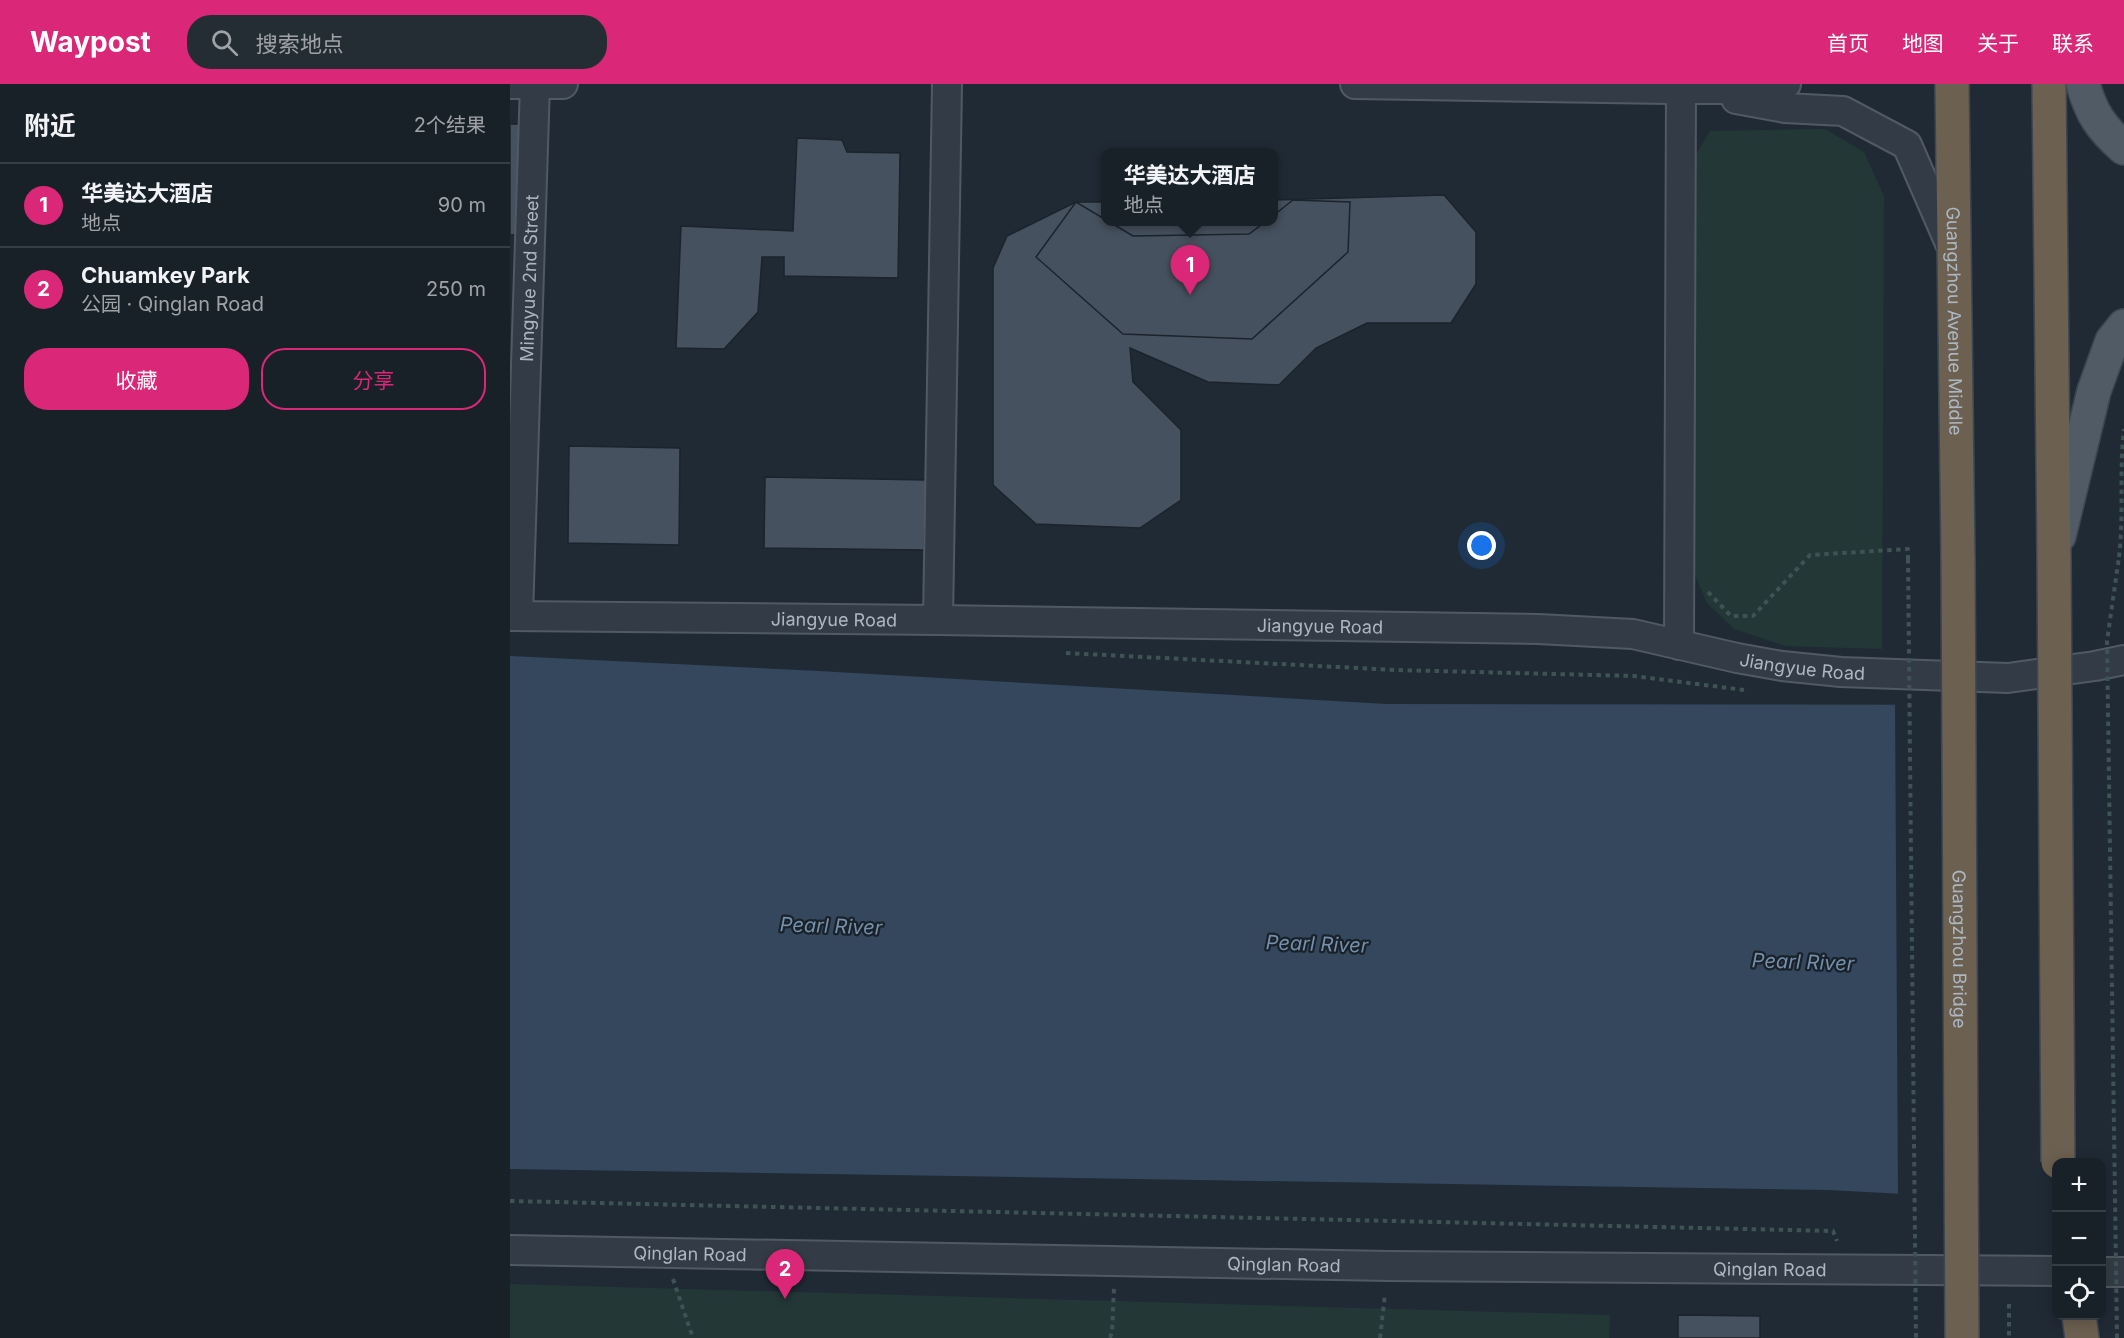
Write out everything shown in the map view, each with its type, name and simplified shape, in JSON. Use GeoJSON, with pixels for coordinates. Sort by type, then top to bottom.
{"type":"FeatureCollection","features":[{"type":"Feature","properties":{"kind":"highway","name":"Guangzhou Avenue Middle"},"geometry":{"type":"LineString","coordinates":[[1952,84],[1958,559]]}},
{"type":"Feature","properties":{"kind":"highway"},"geometry":{"type":"LineString","coordinates":[[2049,84],[2058,1158]]}},
{"type":"Feature","properties":{"kind":"highway","name":"Guangzhou Bridge"},"geometry":{"type":"LineString","coordinates":[[1958,559],[1962,1338]]}},
{"type":"Feature","properties":{"kind":"highway"},"geometry":{"type":"LineString","coordinates":[[2059,1320],[2059,1338]]}},
{"type":"Feature","properties":{"kind":"highway"},"geometry":{"type":"LineString","coordinates":[[2080,1320],[2082,1338]]}},
{"type":"Feature","properties":{"kind":"main road"},"geometry":{"type":"LineString","coordinates":[[2083,84],[2089,106],[2104,131],[2124,148]]}},
{"type":"Feature","properties":{"kind":"main road"},"geometry":{"type":"LineString","coordinates":[[2054,558],[2094,391],[2112,341],[2124,326]]}},
{"type":"Feature","properties":{"kind":"street"},"geometry":{"type":"LineString","coordinates":[[510,84],[563,84]]}},
{"type":"Feature","properties":{"kind":"street","name":"Mingyue 2nd Street"},"geometry":{"type":"LineString","coordinates":[[514,616],[535,84]]}},
{"type":"Feature","properties":{"kind":"street"},"geometry":{"type":"LineString","coordinates":[[938,620],[947,84]]}},
{"type":"Feature","properties":{"kind":"street"},"geometry":{"type":"LineString","coordinates":[[1355,84],[1681,89],[1746,89],[1786,84]]}},
{"type":"Feature","properties":{"kind":"street"},"geometry":{"type":"LineString","coordinates":[[1681,89],[1785,108],[1843,111],[1907,145],[1954,252]]}},
{"type":"Feature","properties":{"kind":"street"},"geometry":{"type":"LineString","coordinates":[[1679,645],[1681,89]]}},
{"type":"Feature","properties":{"kind":"street","name":"Jiangyue Road"},"geometry":{"type":"LineString","coordinates":[[514,616],[1538,629],[1633,634],[1782,666],[1841,672],[2008,678],[2124,660]]}},
{"type":"Feature","properties":{"kind":"street","name":"Qinglan Road"},"geometry":{"type":"LineString","coordinates":[[510,1250],[1388,1266],[2052,1271]]}},
{"type":"Feature","properties":{"kind":"street"},"geometry":{"type":"LineString","coordinates":[[2106,1272],[2124,1272]]}},
{"type":"Feature","properties":{"kind":"path"},"geometry":{"type":"LineString","coordinates":[[2117,1338],[2107,641],[2122,530],[2121,458],[2124,429]]}},
{"type":"Feature","properties":{"kind":"path"},"geometry":{"type":"LineString","coordinates":[[1701,591],[1707,591],[1731,616],[1753,616],[1810,555],[1908,549],[1916,1338]]}},
{"type":"Feature","properties":{"kind":"path"},"geometry":{"type":"LineString","coordinates":[[1054,652],[1396,670],[1634,676],[1749,691]]}},
{"type":"Feature","properties":{"kind":"path"},"geometry":{"type":"LineString","coordinates":[[2104,694],[2114,693]]}},
{"type":"Feature","properties":{"kind":"path"},"geometry":{"type":"LineString","coordinates":[[1900,697],[1912,697]]}},
{"type":"Feature","properties":{"kind":"path"},"geometry":{"type":"LineString","coordinates":[[510,1201],[1833,1231],[1850,1270]]}},
{"type":"Feature","properties":{"kind":"path"},"geometry":{"type":"LineString","coordinates":[[664,1252],[693,1338]]}},
{"type":"Feature","properties":{"kind":"path"},"geometry":{"type":"LineString","coordinates":[[1110,1338],[1116,1260]]}},
{"type":"Feature","properties":{"kind":"path"},"geometry":{"type":"LineString","coordinates":[[1380,1338],[1388,1266]]}},
{"type":"Feature","properties":{"kind":"path"},"geometry":{"type":"LineString","coordinates":[[2009,1304],[2009,1338]]}},
{"type":"Feature","properties":{"kind":"green space"},"geometry":{"type":"Polygon","coordinates":[[[1825,129],[1864,152],[1884,196],[1882,649],[1785,646],[1734,629],[1707,603],[1690,564],[1686,172],[1710,131],[1825,129]]]}},
{"type":"Feature","properties":{"kind":"green space"},"geometry":{"type":"Polygon","coordinates":[[[510,1284],[1610,1315],[1609,1338],[510,1338],[510,1284]]]}},
{"type":"Feature","properties":{"kind":"water","name":"Pearl River"},"geometry":{"type":"Polygon","coordinates":[[[510,656],[819,671],[1386,704],[2124,705],[2102,1158],[2052,1158],[2052,1202],[1828,1190],[510,1169],[510,656]]]}},
{"type":"Feature","properties":{"kind":"pier"},"geometry":{"type":"Polygon","coordinates":[[[1895,701],[2124,702],[2124,1208],[2106,1207],[2106,1158],[2052,1158],[2052,1205],[1898,1197],[1895,701]]]}},
{"type":"Feature","properties":{"kind":"building"},"geometry":{"type":"Polygon","coordinates":[[[510,124],[527,124],[526,235],[510,235],[510,124]]]}},
{"type":"Feature","properties":{"kind":"building"},"geometry":{"type":"Polygon","coordinates":[[[797,138],[842,140],[847,152],[900,153],[898,278],[784,276],[784,257],[762,257],[758,312],[724,349],[676,348],[681,226],[793,231],[797,138]]]}},
{"type":"Feature","properties":{"kind":"building"},"geometry":{"type":"Polygon","coordinates":[[[1444,195],[1476,232],[1476,284],[1451,323],[1367,323],[1316,348],[1279,385],[1208,382],[1130,348],[1133,382],[1181,430],[1181,500],[1140,528],[1036,524],[993,485],[993,268],[1007,236],[1076,202],[1101,202],[1101,226],[1278,226],[1278,200],[1444,195]]]}},
{"type":"Feature","properties":{"kind":"building"},"geometry":{"type":"Polygon","coordinates":[[[1293,200],[1350,202],[1348,252],[1252,339],[1123,334],[1036,257],[1076,202],[1101,217],[1101,226],[1116,226],[1133,236],[1249,234],[1260,226],[1278,226],[1278,212],[1293,200]]]}},
{"type":"Feature","properties":{"kind":"building"},"geometry":{"type":"Polygon","coordinates":[[[569,446],[680,448],[679,545],[568,543],[569,446]]]}},
{"type":"Feature","properties":{"kind":"building"},"geometry":{"type":"Polygon","coordinates":[[[765,477],[926,480],[924,550],[764,548],[765,477]]]}},
{"type":"Feature","properties":{"kind":"building"},"geometry":{"type":"Polygon","coordinates":[[[1678,1315],[1760,1316],[1760,1338],[1678,1338],[1678,1315]]]}},
{"type":"Feature","properties":{"kind":"place","name":"华美达大酒店"},"geometry":{"type":"Point","coordinates":[1190,295]}},
{"type":"Feature","properties":{"kind":"place","name":"Chuamkey Park"},"geometry":{"type":"Point","coordinates":[785,1299]}}]}
